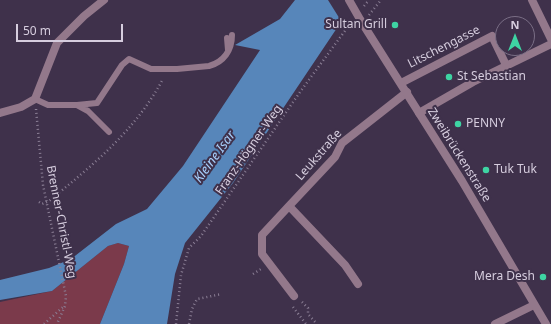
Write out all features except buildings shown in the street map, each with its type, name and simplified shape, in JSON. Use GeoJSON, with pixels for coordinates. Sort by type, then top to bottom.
{"type":"FeatureCollection","features":[{"type":"Feature","properties":{"kind":"street"},"geometry":{"type":"LineString","coordinates":[[0,113],[21,106],[35,99],[57,43],[84,16],[104,0]]}},
{"type":"Feature","properties":{"kind":"street","name":"Zweibrückenstraße"},"geometry":{"type":"LineString","coordinates":[[349,0],[360,21],[407,92],[505,252],[546,324]]}},
{"type":"Feature","properties":{"kind":"street"},"geometry":{"type":"LineString","coordinates":[[532,0],[551,39]]}},
{"type":"Feature","properties":{"kind":"street","name":"Litschengasse"},"geometry":{"type":"LineString","coordinates":[[401,83],[492,36],[506,65]]}},
{"type":"Feature","properties":{"kind":"street"},"geometry":{"type":"LineString","coordinates":[[419,112],[506,65],[551,44]]}},
{"type":"Feature","properties":{"kind":"street","name":"Leukstraße"},"geometry":{"type":"LineString","coordinates":[[297,298],[262,254],[262,235],[335,157],[342,143],[407,92]]}},
{"type":"Feature","properties":{"kind":"street"},"geometry":{"type":"LineString","coordinates":[[289,206],[345,265],[358,284]]}},
{"type":"Feature","properties":{"kind":"street"},"geometry":{"type":"LineString","coordinates":[[495,324],[534,305]]}},
{"type":"Feature","properties":{"kind":"lane"},"geometry":{"type":"LineString","coordinates":[[35,99],[48,105],[97,103],[122,65],[129,59],[134,60],[147,69],[177,69],[214,65],[228,53],[232,45],[229,37]]}},
{"type":"Feature","properties":{"kind":"lane"},"geometry":{"type":"LineString","coordinates":[[77,105],[88,111],[108,132]]}},
{"type":"Feature","properties":{"kind":"path"},"geometry":{"type":"LineString","coordinates":[[359,12],[369,0]]}},
{"type":"Feature","properties":{"kind":"path","name":"Franz-Högner-Weg"},"geometry":{"type":"LineString","coordinates":[[176,324],[181,275],[190,248],[201,236],[300,92],[360,21],[381,0]]}},
{"type":"Feature","properties":{"kind":"path","name":"Brenner-Christl-Weg"},"geometry":{"type":"LineString","coordinates":[[35,99],[41,173],[64,287],[65,306],[57,324]]}},
{"type":"Feature","properties":{"kind":"path"},"geometry":{"type":"LineString","coordinates":[[189,324],[192,309],[197,299],[222,294]]}},
{"type":"Feature","properties":{"kind":"path"},"geometry":{"type":"LineString","coordinates":[[306,324],[292,305],[297,298],[308,308],[308,314],[317,324]]}},
{"type":"Feature","properties":{"kind":"path"},"geometry":{"type":"LineString","coordinates":[[44,324],[65,306]]}},
{"type":"Feature","properties":{"kind":"shaded area"},"geometry":{"type":"Polygon","coordinates":[[[118,243],[129,246],[124,264],[100,324],[0,324],[0,302],[52,291],[108,246],[118,243]]]}},
{"type":"Feature","properties":{"kind":"water","name":"Kleine Isar"},"geometry":{"type":"Polygon","coordinates":[[[295,0],[362,0],[339,25],[233,183],[185,243],[175,274],[167,324],[100,324],[124,264],[129,246],[118,243],[108,246],[52,291],[0,300],[0,280],[49,268],[71,259],[116,224],[147,209],[183,166],[260,50],[235,45],[280,19],[295,0]]]}},
{"type":"Feature","properties":{"kind":"pier"},"geometry":{"type":"Polygon","coordinates":[[[328,0],[364,0],[343,24],[328,0]]]}},
{"type":"Feature","properties":{"kind":"place","name":"Sultan Grill"},"geometry":{"type":"Point","coordinates":[395,25]}},
{"type":"Feature","properties":{"kind":"place","name":"St Sebastian"},"geometry":{"type":"Point","coordinates":[449,77]}},
{"type":"Feature","properties":{"kind":"place","name":"PENNY"},"geometry":{"type":"Point","coordinates":[458,124]}},
{"type":"Feature","properties":{"kind":"place","name":"Tuk Tuk"},"geometry":{"type":"Point","coordinates":[486,170]}},
{"type":"Feature","properties":{"kind":"place","name":"Mera Desh"},"geometry":{"type":"Point","coordinates":[543,277]}}]}
